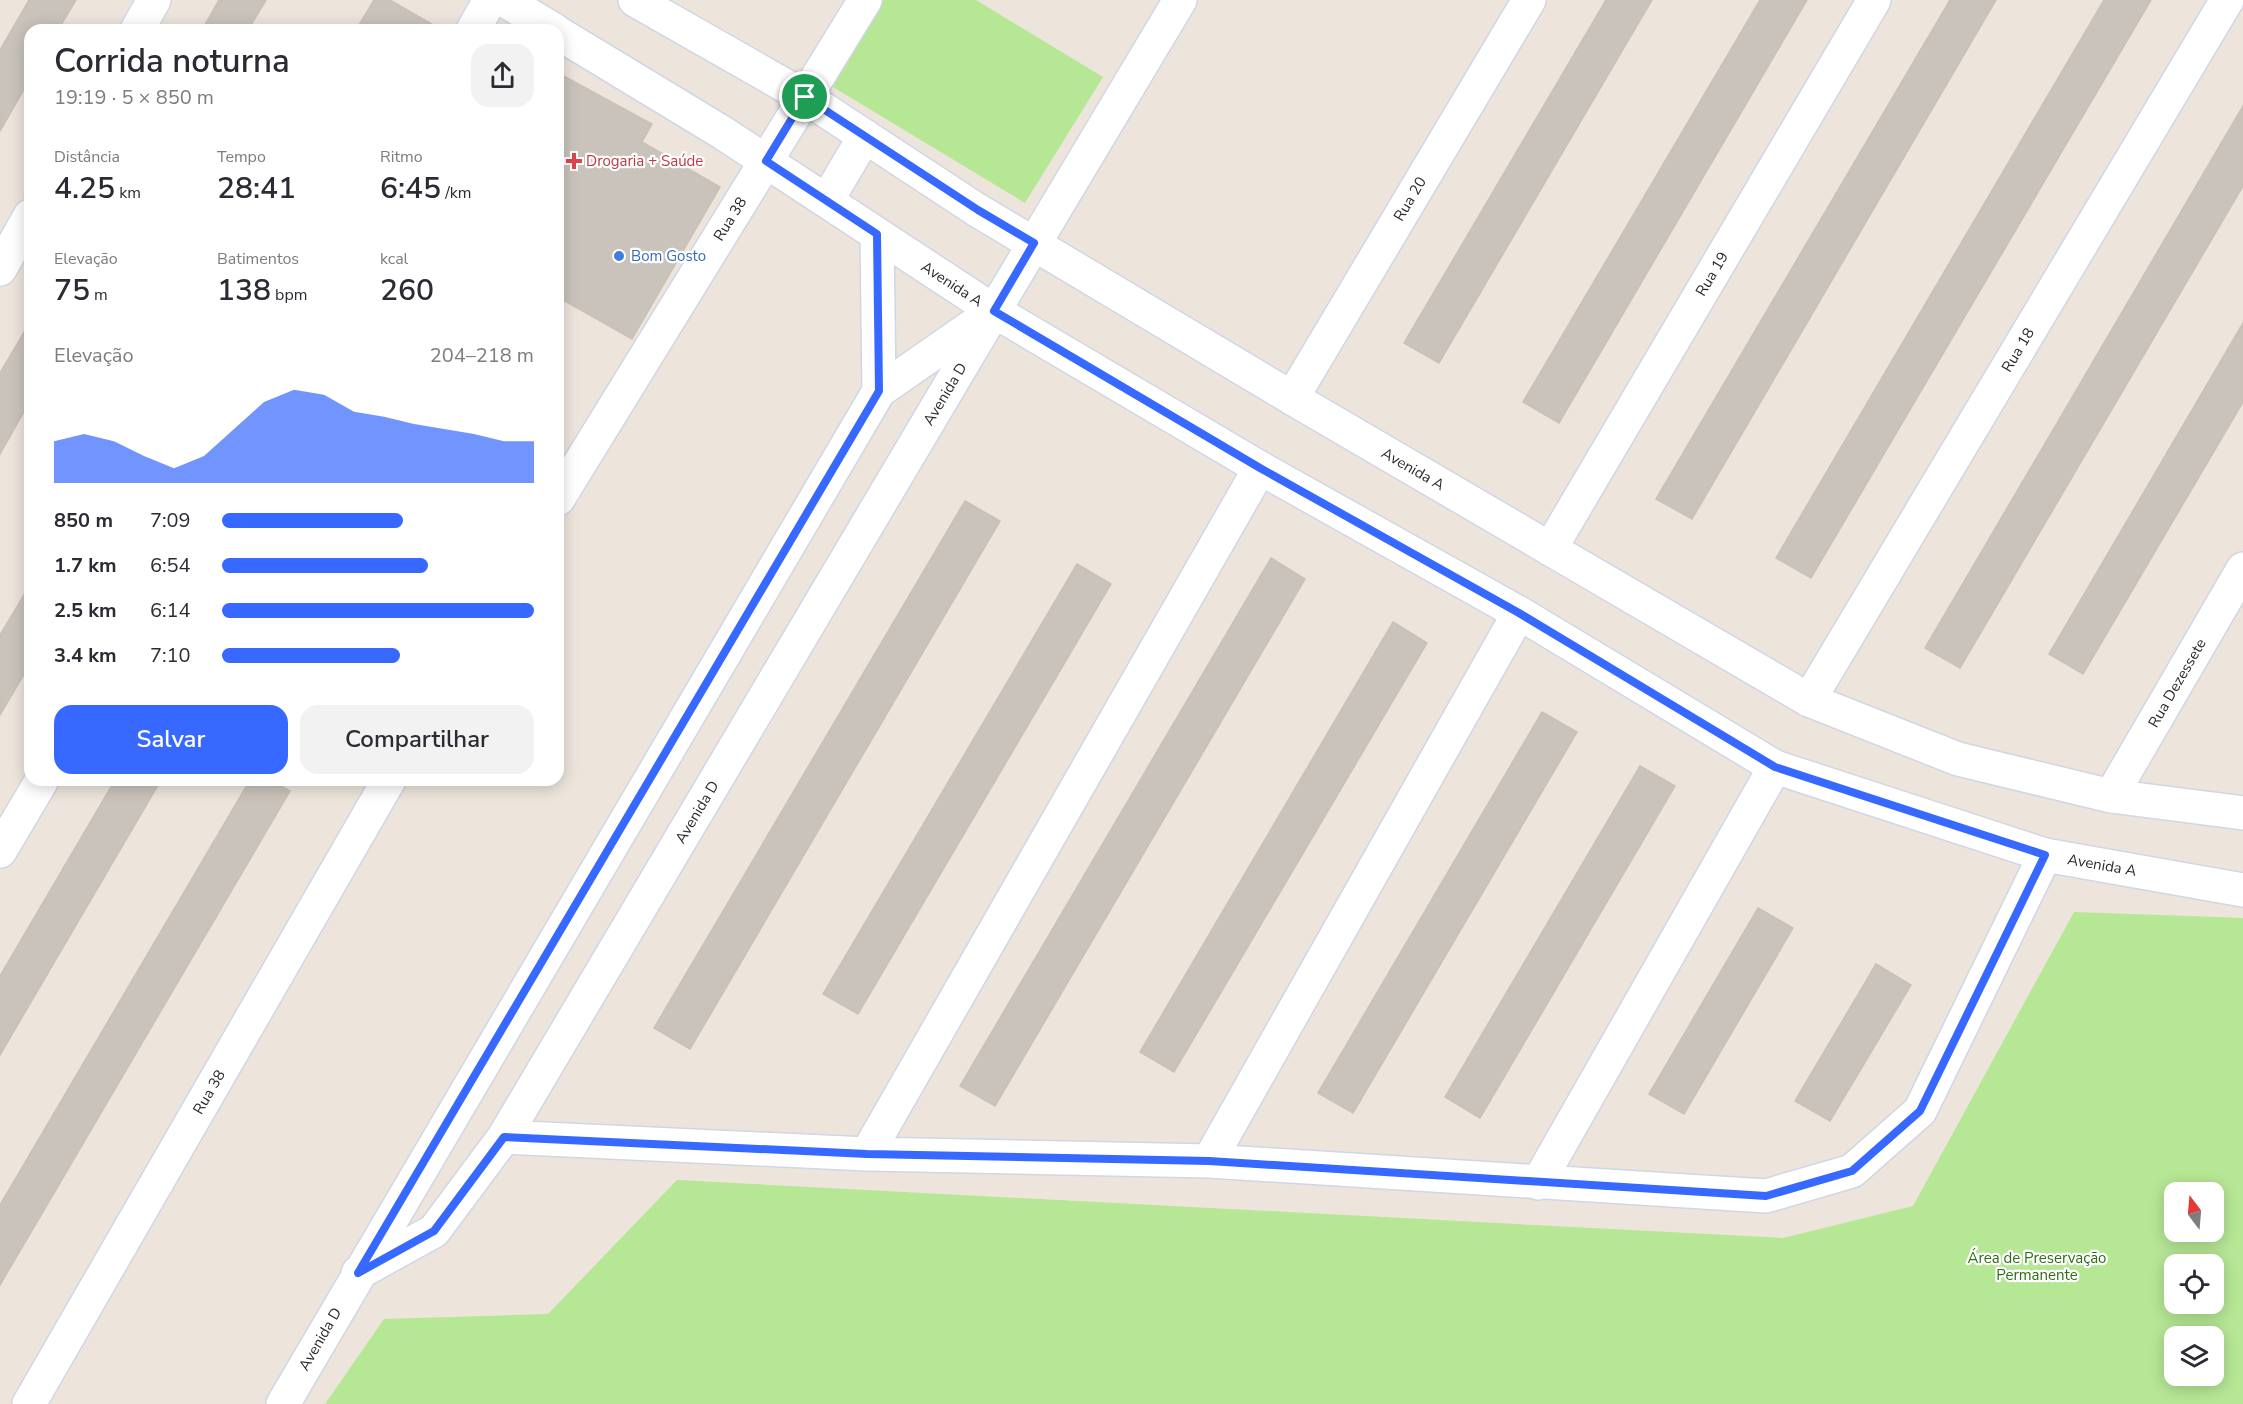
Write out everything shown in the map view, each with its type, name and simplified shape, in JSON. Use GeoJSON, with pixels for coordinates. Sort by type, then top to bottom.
{"type":"FeatureCollection","features":[{"type":"Feature","properties":{"kind":"street"},"geometry":{"type":"LineString","coordinates":[[140,24],[154,0]]}},
{"type":"Feature","properties":{"kind":"street"},"geometry":{"type":"LineString","coordinates":[[476,24],[490,0]]}},
{"type":"Feature","properties":{"kind":"street"},"geometry":{"type":"LineString","coordinates":[[504,0],[544,24]]}},
{"type":"Feature","properties":{"kind":"street","name":"Avenida A"},"geometry":{"type":"LineString","coordinates":[[635,0],[805,97],[978,210],[1292,398],[1809,700],[1958,759],[2111,796],[2243,813]]}},
{"type":"Feature","properties":{"kind":"street","name":"Rua 38"},"geometry":{"type":"LineString","coordinates":[[564,490],[865,0]]}},
{"type":"Feature","properties":{"kind":"street","name":"Avenida D"},"geometry":{"type":"LineString","coordinates":[[358,1273],[434,1231],[504,1137],[1180,0]]}},
{"type":"Feature","properties":{"kind":"street","name":"Rua 20"},"geometry":{"type":"LineString","coordinates":[[1292,398],[1529,0]]}},
{"type":"Feature","properties":{"kind":"street","name":"Rua 19"},"geometry":{"type":"LineString","coordinates":[[1550,549],[1874,0]]}},
{"type":"Feature","properties":{"kind":"street","name":"Rua 18"},"geometry":{"type":"LineString","coordinates":[[1809,700],[2227,0]]}},
{"type":"Feature","properties":{"kind":"street","name":"Avenida A"},"geometry":{"type":"LineString","coordinates":[[564,37],[766,161],[994,311],[1260,468],[1519,613],[1775,767],[2045,855],[2243,890]]}},
{"type":"Feature","properties":{"kind":"street"},"geometry":{"type":"LineString","coordinates":[[826,200],[865,136]]}},
{"type":"Feature","properties":{"kind":"street"},"geometry":{"type":"LineString","coordinates":[[0,269],[24,227]]}},
{"type":"Feature","properties":{"kind":"street"},"geometry":{"type":"LineString","coordinates":[[877,234],[879,391]]}},
{"type":"Feature","properties":{"kind":"street","name":"Avenida D"},"geometry":{"type":"LineString","coordinates":[[283,1404],[879,391],[994,311]]}},
{"type":"Feature","properties":{"kind":"street"},"geometry":{"type":"LineString","coordinates":[[867,1154],[1260,468]]}},
{"type":"Feature","properties":{"kind":"street","name":"Rua Dezessete"},"geometry":{"type":"LineString","coordinates":[[2111,796],[2243,569]]}},
{"type":"Feature","properties":{"kind":"street"},"geometry":{"type":"LineString","coordinates":[[1209,1161],[1519,613]]}},
{"type":"Feature","properties":{"kind":"street"},"geometry":{"type":"LineString","coordinates":[[1538,1183],[1775,767]]}},
{"type":"Feature","properties":{"kind":"street"},"geometry":{"type":"LineString","coordinates":[[0,851],[38,786]]}},
{"type":"Feature","properties":{"kind":"street","name":"Rua 38"},"geometry":{"type":"LineString","coordinates":[[29,1404],[386,786]]}},
{"type":"Feature","properties":{"kind":"street"},"geometry":{"type":"LineString","coordinates":[[504,1137],[867,1154],[1209,1161],[1766,1196],[1852,1171],[1920,1111],[2045,855]]}},
{"type":"Feature","properties":{"kind":"green space"},"geometry":{"type":"Polygon","coordinates":[[[880,0],[976,0],[1103,77],[1025,203],[828,84],[880,0]]]}},
{"type":"Feature","properties":{"kind":"green space","name":"Área de Preservação Permanente"},"geometry":{"type":"Polygon","coordinates":[[[2074,912],[2243,918],[2243,1404],[325,1404],[384,1319],[548,1314],[677,1180],[1783,1238],[1913,1206],[2074,912]]]}},
{"type":"Feature","properties":{"kind":"building"},"geometry":{"type":"Polygon","coordinates":[[[29,0],[76,0],[62,24],[24,24],[24,89],[0,131],[0,50],[29,0]]]}},
{"type":"Feature","properties":{"kind":"building"},"geometry":{"type":"Polygon","coordinates":[[[219,0],[266,0],[252,24],[205,24],[219,0]]]}},
{"type":"Feature","properties":{"kind":"building"},"geometry":{"type":"Polygon","coordinates":[[[374,0],[390,0],[432,24],[360,24],[374,0]]]}},
{"type":"Feature","properties":{"kind":"building"},"geometry":{"type":"Polygon","coordinates":[[[1606,0],[1652,0],[1439,363],[1404,343],[1606,0]]]}},
{"type":"Feature","properties":{"kind":"building"},"geometry":{"type":"Polygon","coordinates":[[[1760,0],[1807,0],[1559,423],[1523,402],[1760,0]]]}},
{"type":"Feature","properties":{"kind":"building"},"geometry":{"type":"Polygon","coordinates":[[[1950,0],[1996,0],[1692,519],[1656,499],[1950,0]]]}},
{"type":"Feature","properties":{"kind":"building"},"geometry":{"type":"Polygon","coordinates":[[[2104,0],[2151,0],[1811,578],[1776,558],[2104,0]]]}},
{"type":"Feature","properties":{"kind":"building","name":"Bom Gosto"},"geometry":{"type":"Polygon","coordinates":[[[564,76],[652,124],[642,142],[720,187],[632,339],[564,300],[564,76]]]}},
{"type":"Feature","properties":{"kind":"building"},"geometry":{"type":"Polygon","coordinates":[[[2243,106],[2243,186],[1960,668],[1925,648],[2243,106]]]}},
{"type":"Feature","properties":{"kind":"building"},"geometry":{"type":"Polygon","coordinates":[[[2243,323],[2243,402],[2083,674],[2049,654],[2243,323]]]}},
{"type":"Feature","properties":{"kind":"building"},"geometry":{"type":"Polygon","coordinates":[[[24,332],[24,412],[0,454],[0,373],[24,332]]]}},
{"type":"Feature","properties":{"kind":"building"},"geometry":{"type":"Polygon","coordinates":[[[965,501],[1000,521],[690,1049],[654,1028],[965,501]]]}},
{"type":"Feature","properties":{"kind":"building"},"geometry":{"type":"Polygon","coordinates":[[[1271,558],[1305,579],[995,1106],[960,1086],[1271,558]]]}},
{"type":"Feature","properties":{"kind":"building"},"geometry":{"type":"Polygon","coordinates":[[[1077,564],[1111,584],[858,1014],[823,994],[1077,564]]]}},
{"type":"Feature","properties":{"kind":"building"},"geometry":{"type":"Polygon","coordinates":[[[24,595],[24,674],[0,715],[0,635],[24,595]]]}},
{"type":"Feature","properties":{"kind":"building"},"geometry":{"type":"Polygon","coordinates":[[[1393,622],[1427,643],[1174,1072],[1140,1052],[1393,622]]]}},
{"type":"Feature","properties":{"kind":"building"},"geometry":{"type":"Polygon","coordinates":[[[1542,712],[1577,732],[1353,1113],[1318,1093],[1542,712]]]}},
{"type":"Feature","properties":{"kind":"building"},"geometry":{"type":"Polygon","coordinates":[[[1640,766],[1675,786],[1480,1118],[1445,1097],[1640,766]]]}},
{"type":"Feature","properties":{"kind":"building"},"geometry":{"type":"Polygon","coordinates":[[[111,786],[157,786],[0,1055],[0,976],[111,786]]]}},
{"type":"Feature","properties":{"kind":"building"},"geometry":{"type":"Polygon","coordinates":[[[246,786],[281,786],[290,791],[0,1285],[0,1205],[246,786]]]}},
{"type":"Feature","properties":{"kind":"building"},"geometry":{"type":"Polygon","coordinates":[[[1758,908],[1793,928],[1684,1114],[1649,1094],[1758,908]]]}},
{"type":"Feature","properties":{"kind":"building"},"geometry":{"type":"Polygon","coordinates":[[[1876,964],[1911,985],[1830,1121],[1795,1101],[1876,964]]]}},
{"type":"Feature","properties":{"kind":"place","name":"Drogaria + Saúde"},"geometry":{"type":"Point","coordinates":[574,161]}},
{"type":"Feature","properties":{"kind":"place","name":"Bom Gosto"},"geometry":{"type":"Point","coordinates":[619,256]}},
{"type":"Feature","properties":{"kind":"route"},"geometry":{"type":"LineString","coordinates":[[805,97],[978,210],[1034,243],[994,311],[1260,468],[1519,613],[1775,767],[2045,855],[1920,1111],[1852,1171],[1766,1196],[1209,1161],[867,1154],[504,1137],[434,1231],[358,1273],[879,391],[877,234],[766,161],[805,97]]}}]}
